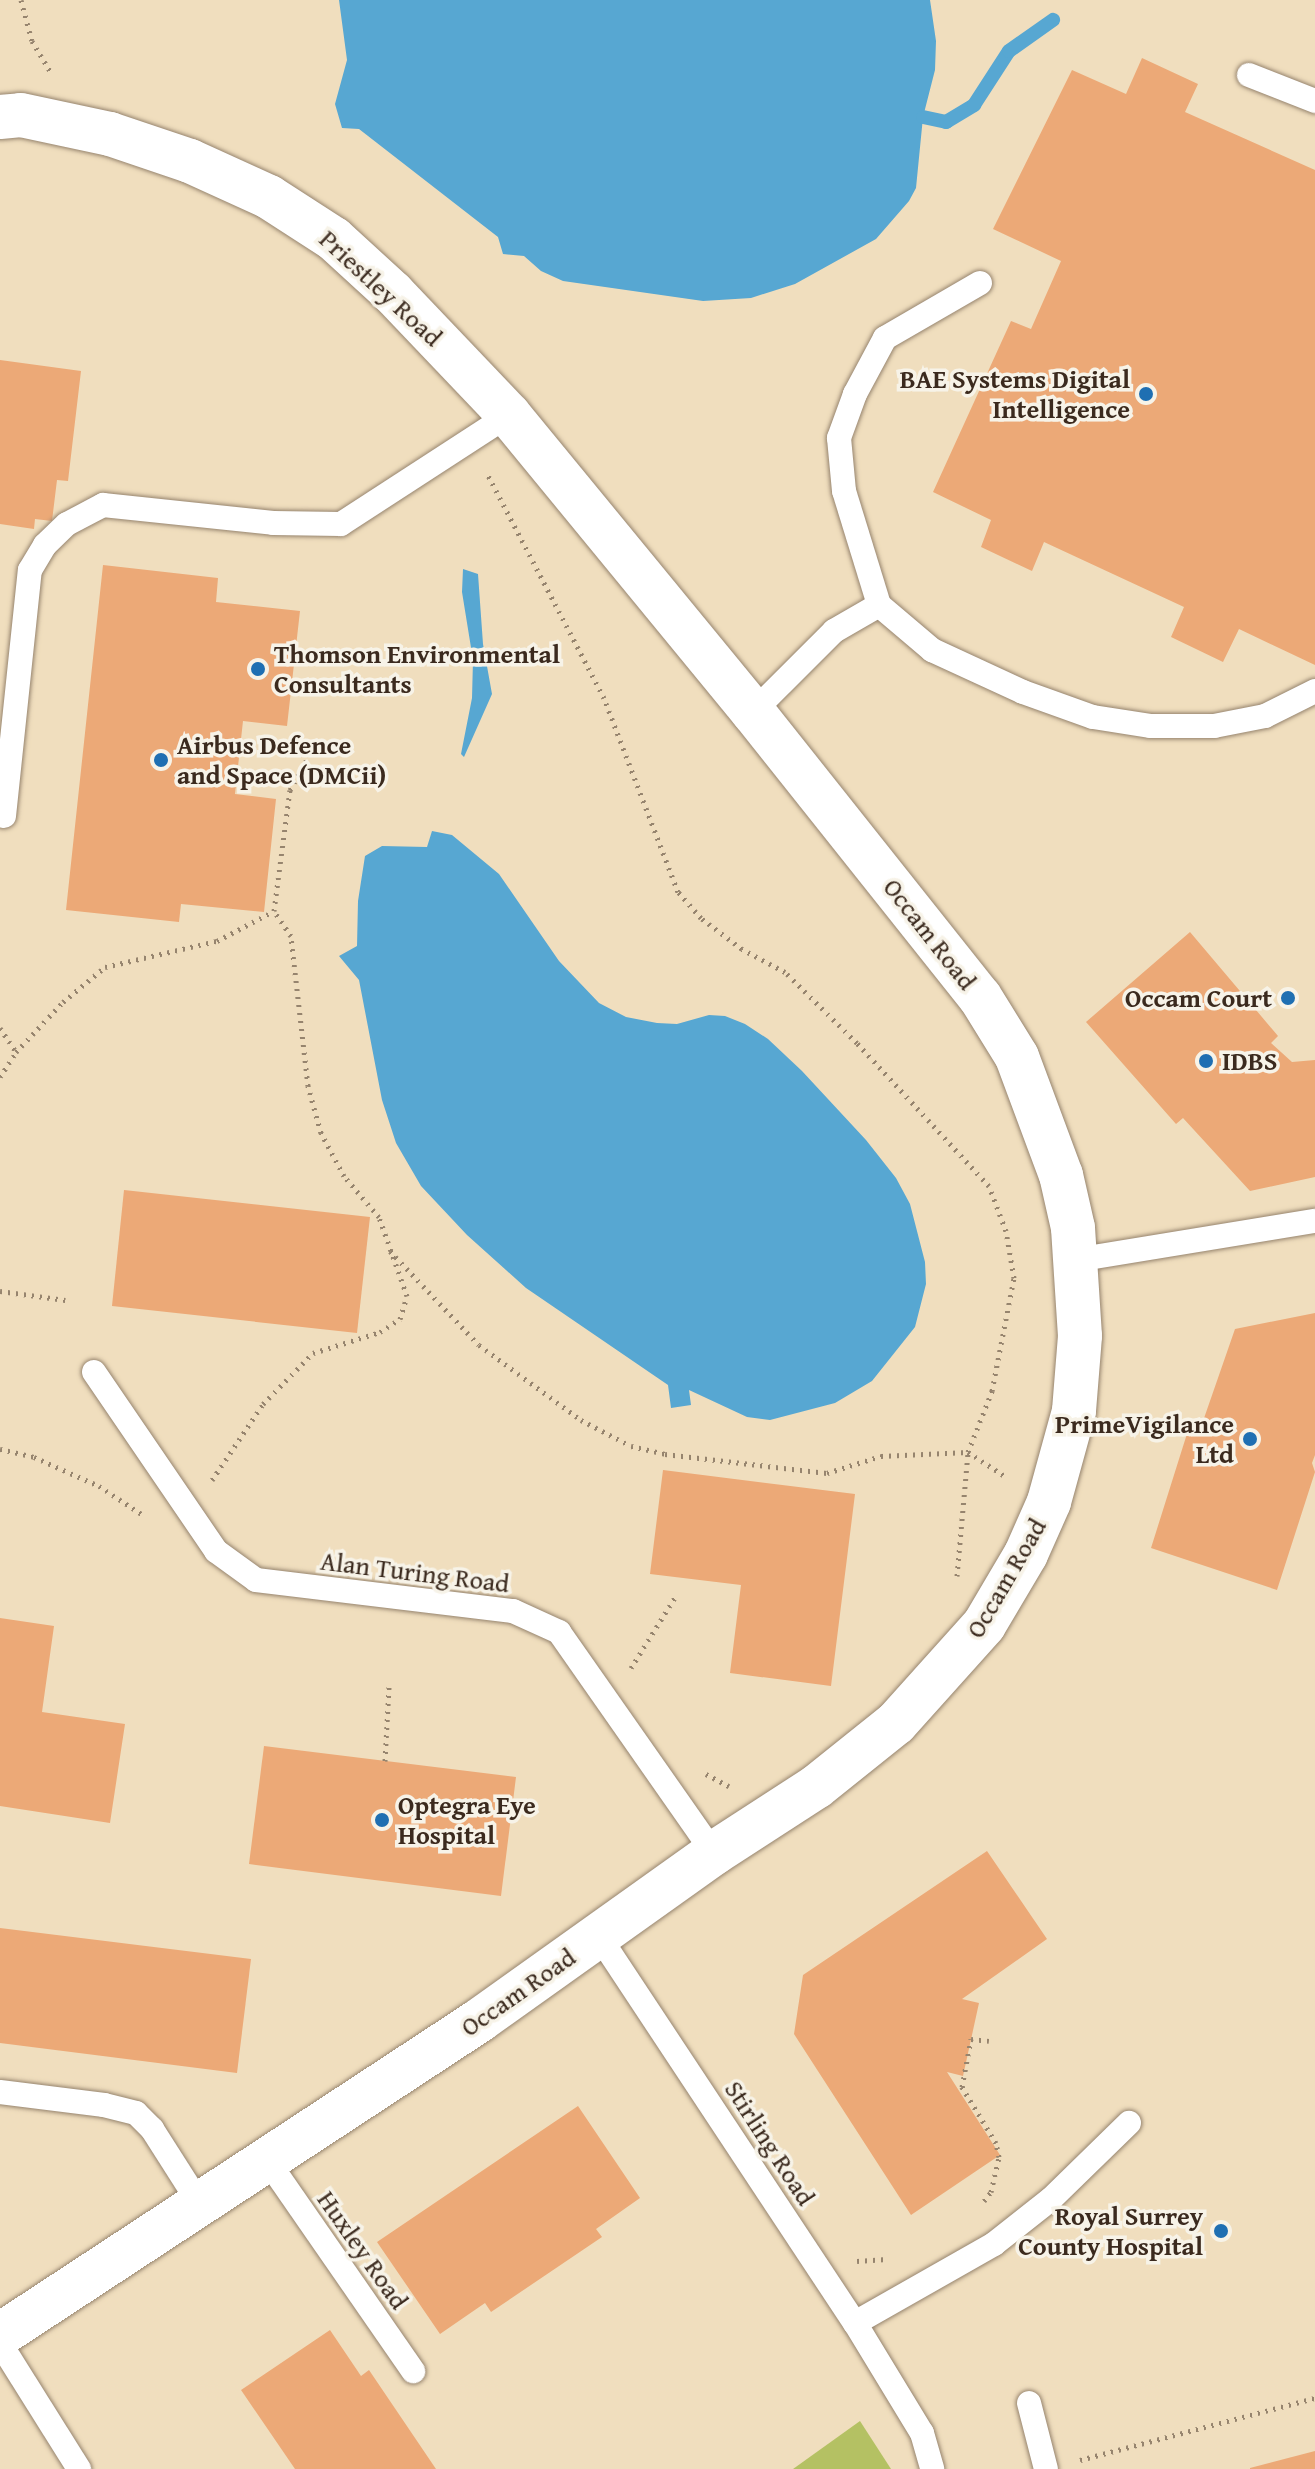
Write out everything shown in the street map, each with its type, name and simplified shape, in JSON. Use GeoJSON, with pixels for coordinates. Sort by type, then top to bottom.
{"type":"FeatureCollection","features":[{"type":"Feature","properties":{"kind":"street","name":"Priestley Road"},"geometry":{"type":"LineString","coordinates":[[0,117],[21,115],[110,134],[190,161],[269,197],[334,239],[393,293],[509,415]]}},
{"type":"Feature","properties":{"kind":"street","name":"Occam Road"},"geometry":{"type":"LineString","coordinates":[[0,2335],[201,2206],[480,2020],[714,1853],[816,1787],[896,1723],[984,1625],[1026,1554],[1049,1502],[1074,1411],[1080,1336],[1076,1260],[1061,1175],[1017,1057],[980,997],[753,712],[509,415]]}},
{"type":"Feature","properties":{"kind":"lane"},"geometry":{"type":"LineString","coordinates":[[1249,75],[1315,101]]}},
{"type":"Feature","properties":{"kind":"lane"},"geometry":{"type":"LineString","coordinates":[[980,283],[885,338],[855,394],[839,438],[844,491],[879,605],[932,650],[1023,692],[1093,717],[1151,726],[1214,726],[1265,716],[1315,691]]}},
{"type":"Feature","properties":{"kind":"lane"},"geometry":{"type":"LineString","coordinates":[[4,816],[30,570],[45,545],[67,524],[103,505],[273,523],[341,524],[509,415]]}},
{"type":"Feature","properties":{"kind":"lane"},"geometry":{"type":"LineString","coordinates":[[753,712],[834,631],[879,605]]}},
{"type":"Feature","properties":{"kind":"lane"},"geometry":{"type":"LineString","coordinates":[[1076,1260],[1315,1221]]}},
{"type":"Feature","properties":{"kind":"lane","name":"Alan Turing Road"},"geometry":{"type":"LineString","coordinates":[[94,1372],[216,1551],[256,1580],[513,1611],[559,1632],[714,1853]]}},
{"type":"Feature","properties":{"kind":"lane","name":"Stirling Road"},"geometry":{"type":"LineString","coordinates":[[598,1935],[855,2323],[922,2433],[932,2469]]}},
{"type":"Feature","properties":{"kind":"lane"},"geometry":{"type":"LineString","coordinates":[[0,2092],[104,2105],[136,2113],[152,2129],[201,2206]]}},
{"type":"Feature","properties":{"kind":"lane"},"geometry":{"type":"LineString","coordinates":[[855,2323],[994,2244],[1051,2199],[1129,2123]]}},
{"type":"Feature","properties":{"kind":"lane","name":"Huxley Road"},"geometry":{"type":"LineString","coordinates":[[267,2160],[413,2371]]}},
{"type":"Feature","properties":{"kind":"lane"},"geometry":{"type":"LineString","coordinates":[[0,2343],[79,2469]]}},
{"type":"Feature","properties":{"kind":"lane"},"geometry":{"type":"LineString","coordinates":[[1029,2403],[1046,2469]]}},
{"type":"Feature","properties":{"kind":"path"},"geometry":{"type":"LineString","coordinates":[[21,0],[32,41],[49,71],[60,79]]}},
{"type":"Feature","properties":{"kind":"path"},"geometry":{"type":"LineString","coordinates":[[470,442],[530,549],[604,698],[678,892],[701,918],[742,949],[785,972],[857,1043],[989,1186],[1006,1231],[1014,1278],[992,1391],[968,1452],[956,1582]]}},
{"type":"Feature","properties":{"kind":"path"},"geometry":{"type":"LineString","coordinates":[[0,1449],[34,1457],[99,1486],[134,1507],[165,1535],[206,1490],[263,1404],[313,1353],[380,1332],[400,1319],[407,1296],[379,1217],[344,1176],[321,1133],[308,1086],[291,936],[274,911],[290,790],[317,741]]}},
{"type":"Feature","properties":{"kind":"path"},"geometry":{"type":"LineString","coordinates":[[0,1077],[16,1052],[63,1002],[105,967],[217,941],[274,911]]}},
{"type":"Feature","properties":{"kind":"path"},"geometry":{"type":"LineString","coordinates":[[0,1028],[16,1052]]}},
{"type":"Feature","properties":{"kind":"path"},"geometry":{"type":"LineString","coordinates":[[390,1251],[479,1345],[581,1420],[631,1446],[665,1454],[827,1473],[881,1456],[968,1452],[1011,1481]]}},
{"type":"Feature","properties":{"kind":"path"},"geometry":{"type":"LineString","coordinates":[[0,1291],[65,1300]]}},
{"type":"Feature","properties":{"kind":"path"},"geometry":{"type":"LineString","coordinates":[[628,1672],[677,1594]]}},
{"type":"Feature","properties":{"kind":"path"},"geometry":{"type":"LineString","coordinates":[[385,1761],[389,1686]]}},
{"type":"Feature","properties":{"kind":"path"},"geometry":{"type":"LineString","coordinates":[[700,1770],[721,1784],[733,1787]]}},
{"type":"Feature","properties":{"kind":"path"},"geometry":{"type":"LineString","coordinates":[[976,2211],[991,2192],[999,2157],[996,2143],[962,2087],[971,2039],[989,2041]]}},
{"type":"Feature","properties":{"kind":"path"},"geometry":{"type":"LineString","coordinates":[[848,2253],[858,2261],[900,2256]]}},
{"type":"Feature","properties":{"kind":"path"},"geometry":{"type":"LineString","coordinates":[[1075,2469],[1073,2461],[1315,2398]]}},
{"type":"Feature","properties":{"kind":"green space"},"geometry":{"type":"Polygon","coordinates":[[[860,2421],[891,2469],[793,2469],[860,2421]]]}},
{"type":"Feature","properties":{"kind":"water"},"geometry":{"type":"Polygon","coordinates":[[[339,0],[930,0],[936,41],[935,70],[923,117],[916,188],[909,201],[876,239],[795,284],[751,298],[703,301],[563,281],[541,271],[524,256],[503,254],[498,237],[359,129],[342,128],[335,104],[347,60],[339,0]]]}},
{"type":"Feature","properties":{"kind":"water"},"geometry":{"type":"Polygon","coordinates":[[[463,569],[478,574],[483,644],[492,694],[464,757],[461,754],[472,698],[473,660],[462,592],[463,569]]]}},
{"type":"Feature","properties":{"kind":"water"},"geometry":{"type":"Polygon","coordinates":[[[432,831],[452,835],[499,874],[559,961],[599,1003],[626,1017],[657,1023],[677,1024],[709,1015],[725,1016],[745,1024],[768,1039],[802,1071],[866,1140],[896,1178],[910,1204],[925,1262],[926,1284],[915,1327],[872,1381],[835,1403],[770,1420],[747,1417],[689,1390],[691,1405],[671,1408],[668,1385],[526,1288],[467,1235],[421,1186],[396,1143],[382,1100],[359,980],[339,956],[357,946],[358,901],[365,856],[382,846],[427,847],[432,831]]]}},
{"type":"Feature","properties":{"kind":"building","name":"BAE Systems Digital Intelligence"},"geometry":{"type":"Polygon","coordinates":[[[1142,58],[1198,84],[1185,112],[1315,170],[1315,665],[1239,629],[1223,662],[1171,637],[1184,607],[1044,542],[1032,571],[981,547],[991,520],[933,492],[1011,321],[1031,329],[1061,261],[993,229],[1072,70],[1126,94],[1142,58]]]}},
{"type":"Feature","properties":{"kind":"building"},"geometry":{"type":"Polygon","coordinates":[[[0,360],[81,371],[68,481],[57,480],[52,521],[35,519],[34,529],[0,524],[0,360]]]}},
{"type":"Feature","properties":{"kind":"building","name":"Airbus Defence and Space (DMCii)"},"geometry":{"type":"Polygon","coordinates":[[[103,565],[218,578],[216,602],[300,611],[287,726],[243,721],[235,794],[276,799],[264,912],[181,904],[179,922],[66,910],[103,565]]]}},
{"type":"Feature","properties":{"kind":"building","name":"IDBS"},"geometry":{"type":"Polygon","coordinates":[[[1190,932],[1278,1036],[1271,1043],[1292,1062],[1315,1060],[1315,1177],[1250,1191],[1183,1118],[1176,1124],[1086,1022],[1190,932]]]}},
{"type":"Feature","properties":{"kind":"building"},"geometry":{"type":"Polygon","coordinates":[[[124,1190],[370,1217],[357,1333],[112,1306],[124,1190]]]}},
{"type":"Feature","properties":{"kind":"building","name":"PrimeVigilance Ltd"},"geometry":{"type":"Polygon","coordinates":[[[1315,1313],[1315,1455],[1312,1463],[1315,1472],[1277,1590],[1151,1548],[1191,1421],[1202,1424],[1235,1329],[1315,1313]]]}},
{"type":"Feature","properties":{"kind":"building"},"geometry":{"type":"Polygon","coordinates":[[[663,1470],[855,1494],[831,1686],[730,1673],[741,1585],[650,1574],[663,1470]]]}},
{"type":"Feature","properties":{"kind":"building"},"geometry":{"type":"Polygon","coordinates":[[[0,1618],[54,1626],[42,1712],[125,1724],[110,1823],[0,1806],[0,1618]]]}},
{"type":"Feature","properties":{"kind":"building","name":"Optegra Eye Hospital"},"geometry":{"type":"Polygon","coordinates":[[[264,1746],[516,1777],[501,1896],[249,1864],[264,1746]]]}},
{"type":"Feature","properties":{"kind":"building"},"geometry":{"type":"Polygon","coordinates":[[[987,1851],[1047,1939],[962,1999],[979,2003],[963,2076],[947,2072],[1000,2155],[911,2215],[794,2034],[803,1975],[987,1851]]]}},
{"type":"Feature","properties":{"kind":"building"},"geometry":{"type":"Polygon","coordinates":[[[0,1928],[251,1959],[237,2073],[0,2043],[0,1928]]]}},
{"type":"Feature","properties":{"kind":"building"},"geometry":{"type":"Polygon","coordinates":[[[578,2106],[640,2198],[596,2229],[602,2237],[491,2312],[485,2303],[440,2334],[377,2242],[578,2106]]]}},
{"type":"Feature","properties":{"kind":"building"},"geometry":{"type":"Polygon","coordinates":[[[330,2330],[361,2376],[369,2370],[436,2469],[295,2469],[241,2390],[330,2330]]]}},
{"type":"Feature","properties":{"kind":"building"},"geometry":{"type":"Polygon","coordinates":[[[1315,2451],[1315,2469],[1250,2469],[1250,2468],[1315,2451]]]}},
{"type":"Feature","properties":{"kind":"waterway"},"geometry":{"type":"LineString","coordinates":[[923,117],[946,122],[974,105],[1009,51],[1053,20]]}},
{"type":"Feature","properties":{"kind":"place","name":"BAE Systems Digital Intelligence"},"geometry":{"type":"Point","coordinates":[1146,394]}},
{"type":"Feature","properties":{"kind":"place","name":"Thomson Environmental Consultants"},"geometry":{"type":"Point","coordinates":[258,669]}},
{"type":"Feature","properties":{"kind":"place","name":"Airbus Defence and Space (DMCii)"},"geometry":{"type":"Point","coordinates":[161,760]}},
{"type":"Feature","properties":{"kind":"place","name":"Occam Court"},"geometry":{"type":"Point","coordinates":[1288,998]}},
{"type":"Feature","properties":{"kind":"place","name":"IDBS"},"geometry":{"type":"Point","coordinates":[1206,1061]}},
{"type":"Feature","properties":{"kind":"place","name":"PrimeVigilance Ltd"},"geometry":{"type":"Point","coordinates":[1250,1439]}},
{"type":"Feature","properties":{"kind":"place","name":"Optegra Eye Hospital"},"geometry":{"type":"Point","coordinates":[382,1820]}},
{"type":"Feature","properties":{"kind":"place","name":"Royal Surrey County Hospital"},"geometry":{"type":"Point","coordinates":[1221,2231]}}]}
